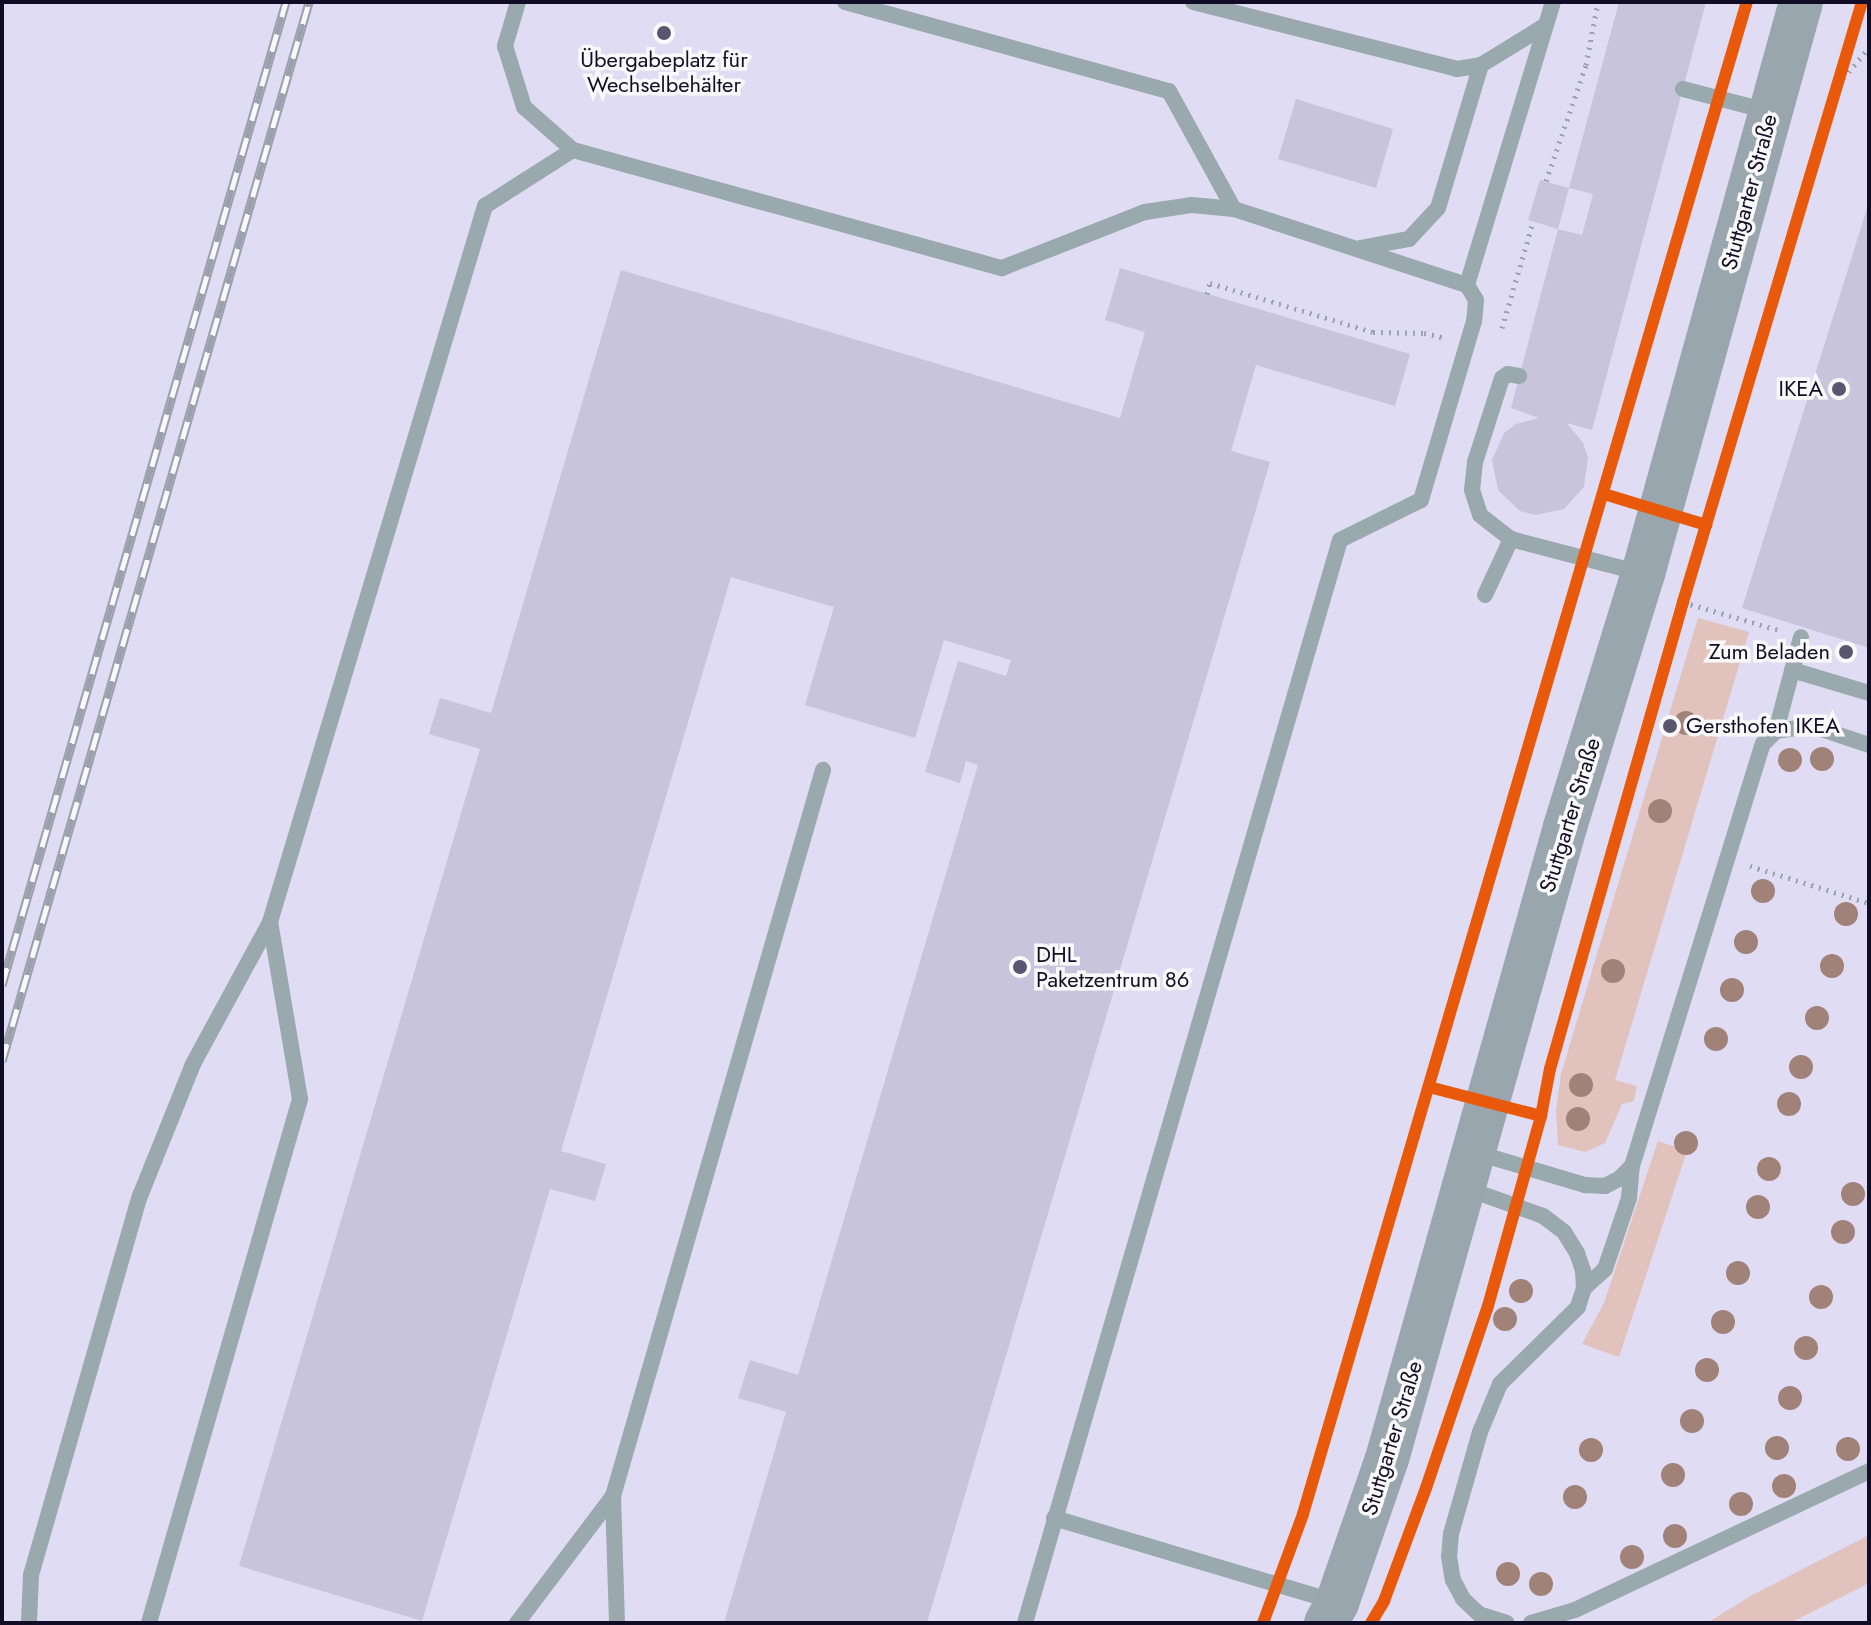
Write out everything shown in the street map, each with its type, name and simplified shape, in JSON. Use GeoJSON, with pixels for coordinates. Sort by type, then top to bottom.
{"type":"FeatureCollection","features":[{"type":"Feature","properties":{"kind":"street","name":"Stuttgarter Straße"},"geometry":{"type":"LineString","coordinates":[[1331,1613],[1387,1459],[1565,827],[1643,574],[1801,2]]}},
{"type":"Feature","properties":{"kind":"lane"},"geometry":{"type":"LineString","coordinates":[[518,2],[505,46],[524,107],[573,150],[1002,268],[1145,212],[1192,205],[1234,209],[1467,285],[1476,300],[1467,345],[1421,500],[1340,540],[1025,1623]]}},
{"type":"Feature","properties":{"kind":"lane"},"geometry":{"type":"LineString","coordinates":[[845,2],[1169,91],[1234,209]]}},
{"type":"Feature","properties":{"kind":"lane"},"geometry":{"type":"LineString","coordinates":[[1193,2],[1457,69],[1481,65],[1546,25]]}},
{"type":"Feature","properties":{"kind":"lane"},"geometry":{"type":"LineString","coordinates":[[1467,285],[1553,2]]}},
{"type":"Feature","properties":{"kind":"lane"},"geometry":{"type":"LineString","coordinates":[[1358,248],[1409,239],[1438,208],[1481,65]]}},
{"type":"Feature","properties":{"kind":"lane"},"geometry":{"type":"LineString","coordinates":[[1683,89],[1771,112]]}},
{"type":"Feature","properties":{"kind":"lane"},"geometry":{"type":"LineString","coordinates":[[29,1623],[31,1575],[140,1196],[193,1064],[270,922],[485,206],[573,150]]}},
{"type":"Feature","properties":{"kind":"lane"},"geometry":{"type":"LineString","coordinates":[[1519,376],[1508,374],[1497,390],[1475,462],[1472,490],[1480,515],[1511,539],[1643,574]]}},
{"type":"Feature","properties":{"kind":"lane"},"geometry":{"type":"LineString","coordinates":[[1485,595],[1511,539]]}},
{"type":"Feature","properties":{"kind":"lane"},"geometry":{"type":"LineString","coordinates":[[1584,1288],[1605,1269],[1629,1198],[1632,1166],[1756,761],[1763,744],[1776,731],[1801,637]]}},
{"type":"Feature","properties":{"kind":"lane"},"geometry":{"type":"LineString","coordinates":[[1792,670],[1869,693]]}},
{"type":"Feature","properties":{"kind":"lane"},"geometry":{"type":"LineString","coordinates":[[1776,731],[1812,726],[1869,745]]}},
{"type":"Feature","properties":{"kind":"lane"},"geometry":{"type":"LineString","coordinates":[[617,1623],[613,1496],[823,770]]}},
{"type":"Feature","properties":{"kind":"lane"},"geometry":{"type":"LineString","coordinates":[[149,1623],[300,1099],[270,922]]}},
{"type":"Feature","properties":{"kind":"lane"},"geometry":{"type":"LineString","coordinates":[[1468,1170],[1605,1186],[1619,1179],[1632,1166]]}},
{"type":"Feature","properties":{"kind":"lane"},"geometry":{"type":"LineString","coordinates":[[1468,1170],[1564,1232],[1577,1253],[1584,1288],[1578,1307],[1563,1325],[1521,1360],[1500,1384],[1480,1432],[1451,1534],[1449,1556],[1453,1580],[1463,1599],[1479,1614],[1507,1623]]}},
{"type":"Feature","properties":{"kind":"lane"},"geometry":{"type":"LineString","coordinates":[[1531,1623],[1575,1610],[1869,1471]]}},
{"type":"Feature","properties":{"kind":"lane"},"geometry":{"type":"LineString","coordinates":[[517,1623],[613,1496]]}},
{"type":"Feature","properties":{"kind":"lane"},"geometry":{"type":"LineString","coordinates":[[1054,1518],[1331,1613]]}},
{"type":"Feature","properties":{"kind":"path"},"geometry":{"type":"LineString","coordinates":[[1546,181],[1586,65],[1598,2]]}},
{"type":"Feature","properties":{"kind":"path"},"geometry":{"type":"LineString","coordinates":[[1838,84],[1869,48]]}},
{"type":"Feature","properties":{"kind":"path"},"geometry":{"type":"LineString","coordinates":[[1207,294],[1210,283],[1373,332],[1424,333],[1494,354],[1533,222]]}},
{"type":"Feature","properties":{"kind":"path"},"geometry":{"type":"LineString","coordinates":[[1683,602],[1801,637]]}},
{"type":"Feature","properties":{"kind":"path"},"geometry":{"type":"LineString","coordinates":[[1726,859],[1869,903]]}},
{"type":"Feature","properties":{"kind":"shaded area"},"geometry":{"type":"Polygon","coordinates":[[[1698,618],[1749,632],[1615,1080],[1637,1086],[1634,1101],[1622,1104],[1605,1143],[1585,1152],[1558,1145],[1556,1111],[1561,1074],[1698,618]]]}},
{"type":"Feature","properties":{"kind":"shaded area"},"geometry":{"type":"Polygon","coordinates":[[[1658,1141],[1687,1151],[1619,1357],[1582,1344],[1604,1303],[1658,1141]]]}},
{"type":"Feature","properties":{"kind":"shaded area"},"geometry":{"type":"Polygon","coordinates":[[[1869,1535],[1869,1583],[1790,1623],[1707,1623],[1754,1594],[1869,1535]]]}},
{"type":"Feature","properties":{"kind":"building"},"geometry":{"type":"Polygon","coordinates":[[[1619,2],[1706,2],[1592,430],[1567,423],[1583,443],[1588,457],[1584,487],[1564,509],[1535,515],[1520,511],[1498,490],[1492,460],[1504,433],[1516,424],[1539,418],[1511,408],[1558,229],[1582,235],[1593,194],[1569,188],[1619,2]]]}},
{"type":"Feature","properties":{"kind":"building"},"geometry":{"type":"Polygon","coordinates":[[[1296,99],[1393,129],[1376,188],[1278,159],[1296,99]]]}},
{"type":"Feature","properties":{"kind":"building"},"geometry":{"type":"Polygon","coordinates":[[[1540,180],[1569,188],[1558,229],[1528,220],[1540,180]]]}},
{"type":"Feature","properties":{"kind":"building","name":"IKEA"},"geometry":{"type":"Polygon","coordinates":[[[1869,202],[1869,648],[1742,608],[1869,202]]]}},
{"type":"Feature","properties":{"kind":"building","name":"DHL Paketzentrum 86"},"geometry":{"type":"Polygon","coordinates":[[[1120,268],[1410,354],[1395,406],[1256,365],[1231,451],[1270,462],[927,1623],[724,1623],[786,1412],[738,1398],[750,1360],[798,1375],[978,765],[966,761],[960,783],[925,772],[958,661],[1006,676],[1011,660],[944,640],[915,738],[805,705],[834,607],[731,577],[561,1151],[606,1164],[595,1201],[550,1189],[422,1621],[239,1566],[480,749],[429,734],[440,698],[491,713],[621,270],[1120,418],[1145,332],[1105,320],[1120,268]]]}},
{"type":"Feature","properties":{"kind":"railway"},"geometry":{"type":"LineString","coordinates":[[2,985],[286,2]]}},
{"type":"Feature","properties":{"kind":"railway"},"geometry":{"type":"LineString","coordinates":[[2,1061],[309,2]]}},
{"type":"Feature","properties":{"kind":"cycle path"},"geometry":{"type":"LineString","coordinates":[[1263,1623],[1303,1514],[1747,2]]}},
{"type":"Feature","properties":{"kind":"cycle path"},"geometry":{"type":"LineString","coordinates":[[1371,1623],[1384,1601],[1426,1488],[1488,1306],[1541,1116],[1550,1069],[1683,602],[1862,2]]}},
{"type":"Feature","properties":{"kind":"cycle path"},"geometry":{"type":"LineString","coordinates":[[1604,494],[1706,525]]}},
{"type":"Feature","properties":{"kind":"cycle path"},"geometry":{"type":"LineString","coordinates":[[1429,1087],[1541,1116]]}},
{"type":"Feature","properties":{"kind":"place","name":"Übergabeplatz für Wechselbehälter"},"geometry":{"type":"Point","coordinates":[664,33]}},
{"type":"Feature","properties":{"kind":"place","name":"IKEA"},"geometry":{"type":"Point","coordinates":[1839,389]}},
{"type":"Feature","properties":{"kind":"place","name":"Zum Beladen"},"geometry":{"type":"Point","coordinates":[1846,652]}},
{"type":"Feature","properties":{"kind":"place","name":"Gersthofen IKEA"},"geometry":{"type":"Point","coordinates":[1670,726]}},
{"type":"Feature","properties":{"kind":"place","name":"DHL Paketzentrum 86"},"geometry":{"type":"Point","coordinates":[1020,967]}}]}
